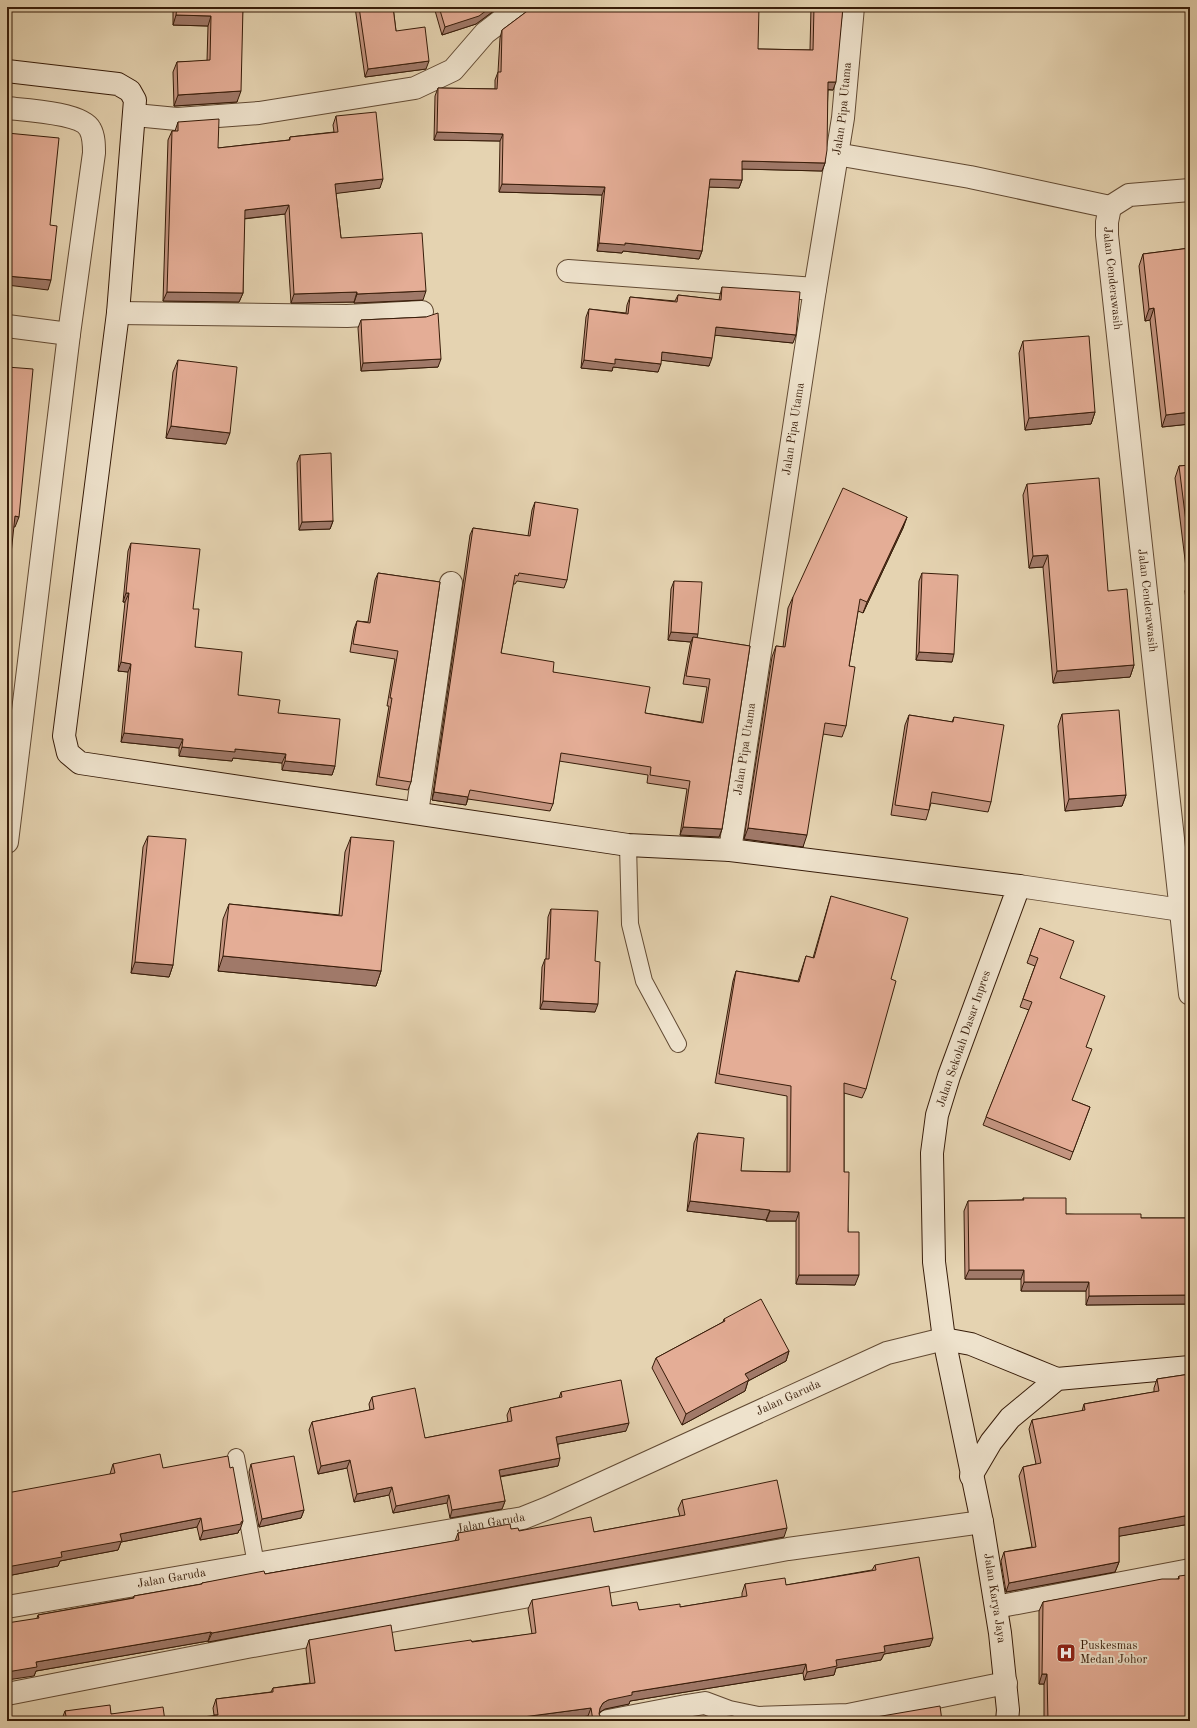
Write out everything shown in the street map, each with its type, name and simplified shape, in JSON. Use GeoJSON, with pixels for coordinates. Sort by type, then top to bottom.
{"type":"FeatureCollection","features":[{"type":"Feature","properties":{"kind":"street"},"geometry":{"type":"LineString","coordinates":[[135,115],[177,119],[259,113],[415,88],[453,70],[485,33],[519,7]]}},
{"type":"Feature","properties":{"kind":"street","name":"Jalan Pipa Utama"},"geometry":{"type":"LineString","coordinates":[[730,850],[815,289],[843,118],[853,7]]}},
{"type":"Feature","properties":{"kind":"street"},"geometry":{"type":"LineString","coordinates":[[7,71],[118,84],[130,91],[135,100],[118,313],[64,736],[68,753],[80,763],[628,845],[730,850],[1019,886],[1180,910]]}},
{"type":"Feature","properties":{"kind":"street"},"geometry":{"type":"LineString","coordinates":[[7,108],[68,116],[81,120],[90,127],[94,139],[94,153],[68,334],[7,842]]}},
{"type":"Feature","properties":{"kind":"street"},"geometry":{"type":"LineString","coordinates":[[836,154],[970,177],[1110,207],[1129,195],[1190,190]]}},
{"type":"Feature","properties":{"kind":"street","name":"Jalan Cenderawasih"},"geometry":{"type":"LineString","coordinates":[[1110,207],[1107,222],[1107,235],[1190,994]]}},
{"type":"Feature","properties":{"kind":"street"},"geometry":{"type":"LineString","coordinates":[[568,271],[815,289]]}},
{"type":"Feature","properties":{"kind":"street"},"geometry":{"type":"LineString","coordinates":[[118,313],[347,316],[422,312]]}},
{"type":"Feature","properties":{"kind":"street"},"geometry":{"type":"LineString","coordinates":[[7,326],[68,334]]}},
{"type":"Feature","properties":{"kind":"street"},"geometry":{"type":"LineString","coordinates":[[417,813],[451,583]]}},
{"type":"Feature","properties":{"kind":"street","name":"Jalan Sekolah Dasar Inpres"},"geometry":{"type":"LineString","coordinates":[[971,1476],[944,1339],[934,1262],[932,1153],[937,1115],[949,1076],[1019,886]]}},
{"type":"Feature","properties":{"kind":"street"},"geometry":{"type":"LineString","coordinates":[[944,1339],[971,1344],[1057,1379],[1190,1367]]}},
{"type":"Feature","properties":{"kind":"street","name":"Jalan Garuda"},"geometry":{"type":"LineString","coordinates":[[7,1607],[523,1518],[548,1508],[887,1353],[944,1339]]}},
{"type":"Feature","properties":{"kind":"street"},"geometry":{"type":"LineString","coordinates":[[971,1476],[991,1442],[1010,1418],[1057,1379]]}},
{"type":"Feature","properties":{"kind":"street","name":"Jalan Karya Jaya"},"geometry":{"type":"LineString","coordinates":[[971,1476],[982,1522],[996,1607],[1006,1683],[1008,1710],[1007,1721]]}},
{"type":"Feature","properties":{"kind":"street"},"geometry":{"type":"LineString","coordinates":[[7,1694],[247,1647],[788,1549],[982,1522]]}},
{"type":"Feature","properties":{"kind":"street"},"geometry":{"type":"LineString","coordinates":[[996,1607],[1190,1570]]}},
{"type":"Feature","properties":{"kind":"street"},"geometry":{"type":"LineString","coordinates":[[608,1721],[686,1706],[705,1704],[729,1712],[758,1718],[848,1715],[1006,1683]]}},
{"type":"Feature","properties":{"kind":"lane"},"geometry":{"type":"LineString","coordinates":[[628,845],[630,924],[644,981],[678,1044]]}},
{"type":"Feature","properties":{"kind":"lane"},"geometry":{"type":"LineString","coordinates":[[236,1457],[256,1564]]}},
{"type":"Feature","properties":{"kind":"building"},"geometry":{"type":"Polygon","coordinates":[[[177,7],[243,7],[241,91],[178,95],[177,62],[210,60],[211,16],[176,15],[177,7]]]}},
{"type":"Feature","properties":{"kind":"building"},"geometry":{"type":"Polygon","coordinates":[[[359,7],[393,7],[396,31],[425,27],[429,61],[368,69],[359,7]]]}},
{"type":"Feature","properties":{"kind":"building"},"geometry":{"type":"Polygon","coordinates":[[[439,7],[491,7],[479,16],[445,27],[439,7]]]}},
{"type":"Feature","properties":{"kind":"building"},"geometry":{"type":"Polygon","coordinates":[[[531,7],[759,7],[758,49],[813,50],[814,7],[843,7],[836,82],[828,82],[827,150],[825,163],[742,161],[742,180],[710,179],[702,251],[625,243],[625,245],[599,243],[605,187],[502,184],[503,134],[437,132],[438,88],[497,89],[498,72],[501,72],[502,30],[531,7]]]}},
{"type":"Feature","properties":{"kind":"building"},"geometry":{"type":"Polygon","coordinates":[[[376,112],[383,179],[335,184],[341,238],[422,233],[426,291],[357,294],[357,292],[294,294],[289,205],[245,210],[243,293],[167,292],[172,131],[178,131],[178,122],[219,119],[218,148],[290,140],[290,137],[338,132],[336,116],[376,112]]]}},
{"type":"Feature","properties":{"kind":"building"},"geometry":{"type":"Polygon","coordinates":[[[7,133],[59,138],[50,225],[57,226],[51,280],[7,276],[7,133]]]}},
{"type":"Feature","properties":{"kind":"building"},"geometry":{"type":"Polygon","coordinates":[[[1190,248],[1190,412],[1166,415],[1154,308],[1149,309],[1143,254],[1190,248]]]}},
{"type":"Feature","properties":{"kind":"building"},"geometry":{"type":"Polygon","coordinates":[[[722,287],[800,292],[796,335],[716,327],[712,358],[662,352],[661,364],[615,359],[615,364],[584,360],[589,309],[628,314],[630,297],[677,302],[678,295],[721,300],[722,287]]]}},
{"type":"Feature","properties":{"kind":"building"},"geometry":{"type":"Polygon","coordinates":[[[438,313],[441,359],[363,363],[361,320],[426,317],[438,313]]]}},
{"type":"Feature","properties":{"kind":"building"},"geometry":{"type":"Polygon","coordinates":[[[1089,336],[1095,412],[1029,418],[1023,341],[1089,336]]]}},
{"type":"Feature","properties":{"kind":"building"},"geometry":{"type":"Polygon","coordinates":[[[178,360],[237,367],[230,433],[171,426],[178,360]]]}},
{"type":"Feature","properties":{"kind":"building"},"geometry":{"type":"Polygon","coordinates":[[[7,367],[33,369],[19,517],[15,516],[7,592],[7,367]]]}},
{"type":"Feature","properties":{"kind":"building"},"geometry":{"type":"Polygon","coordinates":[[[331,453],[333,521],[302,522],[300,455],[331,453]]]}},
{"type":"Feature","properties":{"kind":"building"},"geometry":{"type":"Polygon","coordinates":[[[1190,465],[1190,554],[1179,466],[1190,465]]]}},
{"type":"Feature","properties":{"kind":"building"},"geometry":{"type":"Polygon","coordinates":[[[1099,478],[1108,591],[1127,589],[1134,665],[1057,671],[1048,555],[1033,556],[1027,484],[1099,478]]]}},
{"type":"Feature","properties":{"kind":"building"},"geometry":{"type":"Polygon","coordinates":[[[843,488],[907,517],[867,602],[860,599],[849,666],[855,667],[846,726],[825,723],[807,835],[748,828],[776,646],[785,647],[793,597],[843,488]]]}},
{"type":"Feature","properties":{"kind":"building"},"geometry":{"type":"Polygon","coordinates":[[[535,502],[578,509],[567,580],[519,573],[518,576],[515,575],[501,653],[554,662],[553,672],[650,687],[645,713],[703,723],[710,679],[686,676],[693,637],[750,646],[722,829],[683,827],[690,781],[650,775],[651,767],[561,753],[553,804],[470,790],[468,797],[434,792],[473,528],[530,536],[535,502]]]}},
{"type":"Feature","properties":{"kind":"building"},"geometry":{"type":"Polygon","coordinates":[[[131,543],[200,549],[193,609],[199,609],[195,647],[242,652],[238,695],[280,700],[278,713],[340,719],[335,766],[285,761],[286,754],[235,749],[235,752],[182,747],[183,739],[124,733],[131,664],[121,662],[129,593],[126,593],[131,543]]]}},
{"type":"Feature","properties":{"kind":"building"},"geometry":{"type":"Polygon","coordinates":[[[378,573],[440,582],[411,782],[379,777],[398,651],[353,644],[357,621],[370,623],[378,573]]]}},
{"type":"Feature","properties":{"kind":"building"},"geometry":{"type":"Polygon","coordinates":[[[922,573],[958,575],[954,654],[919,652],[922,573]]]}},
{"type":"Feature","properties":{"kind":"building"},"geometry":{"type":"Polygon","coordinates":[[[674,581],[702,582],[698,634],[671,632],[674,581]]]}},
{"type":"Feature","properties":{"kind":"building"},"geometry":{"type":"Polygon","coordinates":[[[1119,710],[1126,795],[1069,799],[1062,714],[1119,710]]]}},
{"type":"Feature","properties":{"kind":"building"},"geometry":{"type":"Polygon","coordinates":[[[909,715],[953,722],[954,717],[1004,725],[991,802],[932,792],[929,810],[895,805],[909,715]]]}},
{"type":"Feature","properties":{"kind":"building"},"geometry":{"type":"Polygon","coordinates":[[[148,836],[186,839],[173,965],[135,962],[148,836]]]}},
{"type":"Feature","properties":{"kind":"building"},"geometry":{"type":"Polygon","coordinates":[[[351,837],[394,841],[381,971],[223,956],[229,904],[342,916],[351,837]]]}},
{"type":"Feature","properties":{"kind":"building"},"geometry":{"type":"Polygon","coordinates":[[[831,896],[908,918],[891,979],[896,981],[866,1089],[844,1083],[844,1172],[849,1172],[848,1232],[859,1232],[859,1275],[799,1275],[799,1212],[770,1211],[690,1201],[698,1133],[744,1138],[741,1171],[790,1172],[791,1086],[719,1074],[736,971],[799,982],[806,956],[814,958],[831,896]]]}},
{"type":"Feature","properties":{"kind":"building"},"geometry":{"type":"Polygon","coordinates":[[[551,909],[598,911],[595,961],[600,962],[598,1004],[543,1001],[545,959],[549,959],[551,909]]]}},
{"type":"Feature","properties":{"kind":"building"},"geometry":{"type":"Polygon","coordinates":[[[1040,928],[1074,941],[1060,978],[1105,996],[1086,1047],[1092,1049],[1072,1100],[1090,1107],[1073,1152],[986,1117],[1032,1002],[1023,999],[1038,958],[1030,955],[1040,928]]]}},
{"type":"Feature","properties":{"kind":"building"},"geometry":{"type":"Polygon","coordinates":[[[1023,1198],[1066,1198],[1066,1214],[1141,1214],[1141,1218],[1190,1218],[1190,1295],[1089,1296],[1089,1282],[1024,1282],[1024,1270],[969,1270],[968,1201],[1024,1200],[1023,1198]]]}},
{"type":"Feature","properties":{"kind":"building"},"geometry":{"type":"Polygon","coordinates":[[[761,1299],[789,1351],[745,1374],[749,1380],[686,1414],[656,1358],[725,1321],[724,1319],[761,1299]]]}},
{"type":"Feature","properties":{"kind":"building"},"geometry":{"type":"Polygon","coordinates":[[[1190,1374],[1190,1515],[1119,1528],[1119,1562],[1009,1583],[1004,1552],[1036,1547],[1023,1467],[1041,1463],[1032,1420],[1085,1410],[1084,1404],[1159,1391],[1157,1379],[1190,1374]]]}},
{"type":"Feature","properties":{"kind":"building"},"geometry":{"type":"Polygon","coordinates":[[[621,1380],[629,1423],[556,1437],[560,1458],[499,1470],[505,1501],[452,1510],[449,1495],[396,1506],[392,1487],[357,1494],[350,1460],[321,1466],[312,1422],[374,1409],[372,1397],[415,1388],[425,1438],[512,1421],[510,1408],[562,1397],[561,1392],[621,1380]]]}},
{"type":"Feature","properties":{"kind":"building"},"geometry":{"type":"Polygon","coordinates":[[[160,1454],[163,1468],[228,1456],[230,1468],[233,1467],[243,1521],[241,1524],[203,1531],[201,1518],[120,1534],[122,1541],[61,1552],[62,1557],[7,1567],[7,1493],[115,1473],[113,1464],[160,1454]]]}},
{"type":"Feature","properties":{"kind":"building"},"geometry":{"type":"Polygon","coordinates":[[[294,1456],[304,1510],[262,1519],[251,1464],[294,1456]]]}},
{"type":"Feature","properties":{"kind":"building"},"geometry":{"type":"Polygon","coordinates":[[[777,1480],[787,1528],[212,1633],[36,1662],[37,1667],[7,1672],[7,1623],[39,1618],[38,1615],[134,1598],[134,1596],[264,1571],[265,1574],[459,1540],[458,1533],[510,1524],[511,1529],[518,1528],[519,1531],[591,1517],[594,1532],[685,1515],[682,1500],[777,1480]]]}},
{"type":"Feature","properties":{"kind":"building"},"geometry":{"type":"Polygon","coordinates":[[[919,1557],[933,1638],[884,1646],[885,1652],[836,1660],[837,1666],[807,1672],[806,1664],[632,1692],[632,1695],[608,1700],[603,1703],[599,1714],[603,1721],[593,1721],[591,1708],[523,1717],[524,1721],[173,1721],[218,1715],[216,1699],[273,1692],[273,1688],[315,1683],[309,1640],[391,1625],[395,1651],[471,1640],[472,1642],[536,1633],[532,1600],[609,1586],[612,1606],[637,1602],[639,1610],[680,1604],[680,1607],[747,1596],[745,1584],[785,1578],[786,1585],[876,1570],[875,1565],[919,1557]]]}},
{"type":"Feature","properties":{"kind":"building"},"geometry":{"type":"Polygon","coordinates":[[[1190,1575],[1190,1721],[1048,1721],[1047,1674],[1042,1674],[1043,1602],[1162,1579],[1179,1579],[1179,1576],[1190,1575]]]}},
{"type":"Feature","properties":{"kind":"building"},"geometry":{"type":"Polygon","coordinates":[[[110,1705],[111,1714],[163,1707],[165,1721],[67,1721],[65,1711],[110,1705]]]}},
{"type":"Feature","properties":{"kind":"building"},"geometry":{"type":"Polygon","coordinates":[[[940,1706],[942,1721],[853,1721],[940,1706]]]}},
{"type":"Feature","properties":{"kind":"building"},"geometry":{"type":"Polygon","coordinates":[[[732,1716],[756,1721],[674,1721],[732,1716]]]}},
{"type":"Feature","properties":{"kind":"building"},"geometry":{"type":"Polygon","coordinates":[[[830,1718],[830,1721],[799,1721],[798,1719],[830,1718]]]}},
{"type":"Feature","properties":{"kind":"place","name":"Puskesmas Medan Johor"},"geometry":{"type":"Point","coordinates":[1066,1653]}}]}
